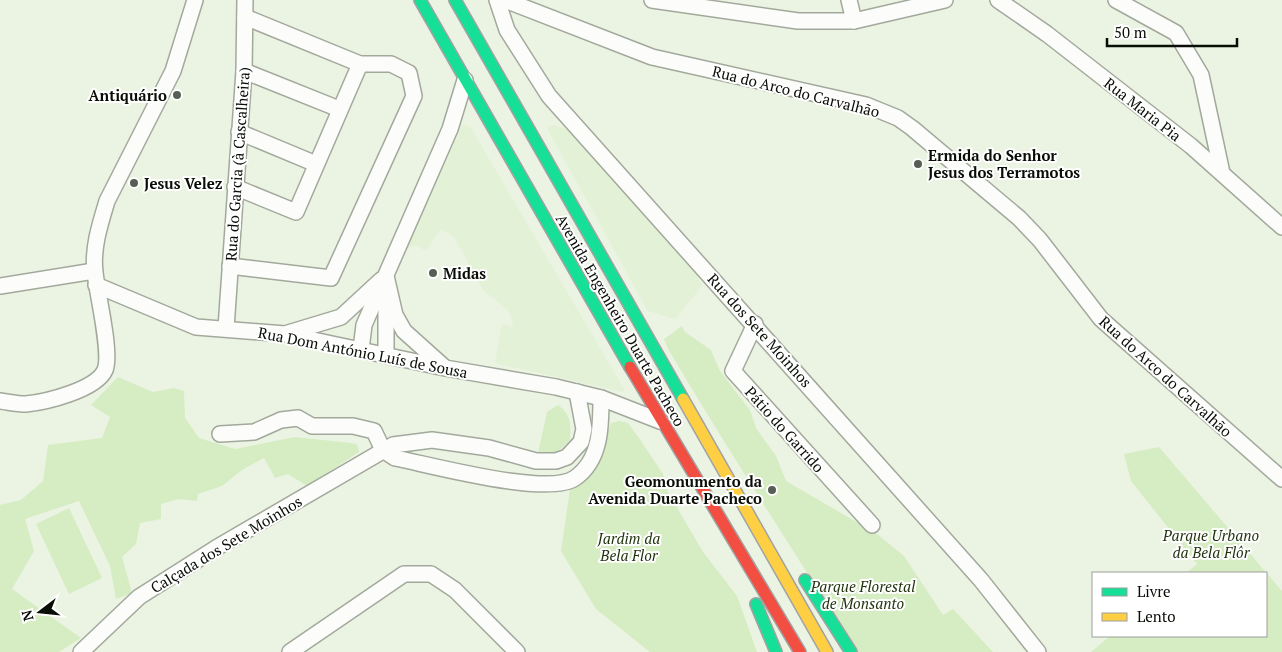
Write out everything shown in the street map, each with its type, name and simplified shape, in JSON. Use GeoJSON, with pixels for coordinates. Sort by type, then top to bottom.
{"type":"FeatureCollection","features":[{"type":"Feature","properties":{"kind":"highway","name":"Avenida Engenheiro Duarte Pacheco"},"geometry":{"type":"LineString","coordinates":[[420,0],[663,422],[800,652]]}},
{"type":"Feature","properties":{"kind":"highway","name":"Avenida Engenheiro Duarte Pacheco"},"geometry":{"type":"LineString","coordinates":[[456,0],[745,511],[827,652]]}},
{"type":"Feature","properties":{"kind":"highway"},"geometry":{"type":"LineString","coordinates":[[745,511],[784,554]]}},
{"type":"Feature","properties":{"kind":"highway"},"geometry":{"type":"LineString","coordinates":[[724,526],[776,652]]}},
{"type":"Feature","properties":{"kind":"highway"},"geometry":{"type":"LineString","coordinates":[[798,568],[851,652]]}},
{"type":"Feature","properties":{"kind":"street"},"geometry":{"type":"LineString","coordinates":[[0,401],[25,404],[82,389],[98,380],[105,370],[107,362],[95,278],[97,240],[107,202],[173,71],[195,0]]}},
{"type":"Feature","properties":{"kind":"street","name":"Rua do Garcia (à Cascalheira)"},"geometry":{"type":"LineString","coordinates":[[226,328],[244,71],[245,0]]}},
{"type":"Feature","properties":{"kind":"street","name":"Rua dos Sete Moinhos"},"geometry":{"type":"LineString","coordinates":[[497,0],[507,30],[549,96],[755,324],[981,580],[1038,652]]}},
{"type":"Feature","properties":{"kind":"street","name":"Rua do Arco do Carvalhão"},"geometry":{"type":"LineString","coordinates":[[505,0],[652,57],[866,105],[898,118],[1019,218],[1040,240],[1100,319],[1282,479]]}},
{"type":"Feature","properties":{"kind":"street"},"geometry":{"type":"LineString","coordinates":[[652,0],[798,21],[854,21],[945,0]]}},
{"type":"Feature","properties":{"kind":"street"},"geometry":{"type":"LineString","coordinates":[[849,0],[854,21]]}},
{"type":"Feature","properties":{"kind":"street","name":"Rua Maria Pia"},"geometry":{"type":"LineString","coordinates":[[998,0],[1047,34],[1191,146],[1282,228]]}},
{"type":"Feature","properties":{"kind":"street"},"geometry":{"type":"LineString","coordinates":[[1116,0],[1176,32],[1201,75],[1222,173]]}},
{"type":"Feature","properties":{"kind":"street"},"geometry":{"type":"LineString","coordinates":[[230,266],[331,278],[414,96],[409,73],[391,64],[360,64],[245,17]]}},
{"type":"Feature","properties":{"kind":"street"},"geometry":{"type":"LineString","coordinates":[[235,187],[296,212],[360,64]]}},
{"type":"Feature","properties":{"kind":"street"},"geometry":{"type":"LineString","coordinates":[[244,71],[339,110]]}},
{"type":"Feature","properties":{"kind":"street"},"geometry":{"type":"LineString","coordinates":[[361,349],[364,325],[450,130],[465,80]]}},
{"type":"Feature","properties":{"kind":"street"},"geometry":{"type":"LineString","coordinates":[[240,132],[316,164]]}},
{"type":"Feature","properties":{"kind":"street"},"geometry":{"type":"LineString","coordinates":[[285,334],[341,317],[386,276]]}},
{"type":"Feature","properties":{"kind":"street"},"geometry":{"type":"LineString","coordinates":[[386,276],[386,355]]}},
{"type":"Feature","properties":{"kind":"street"},"geometry":{"type":"LineString","coordinates":[[386,276],[395,315],[404,331],[445,368]]}},
{"type":"Feature","properties":{"kind":"street"},"geometry":{"type":"LineString","coordinates":[[0,286],[95,278]]}},
{"type":"Feature","properties":{"kind":"street","name":"Rua Dom António Luís de Sousa"},"geometry":{"type":"LineString","coordinates":[[95,278],[196,327],[285,334],[445,368],[577,392],[602,398],[663,422]]}},
{"type":"Feature","properties":{"kind":"street","name":"Pátio do Garrido"},"geometry":{"type":"LineString","coordinates":[[755,324],[733,371],[872,525]]}},
{"type":"Feature","properties":{"kind":"street"},"geometry":{"type":"LineString","coordinates":[[382,450],[393,445],[432,440],[489,448],[536,462],[556,461],[567,457],[581,442],[584,429],[577,392]]}},
{"type":"Feature","properties":{"kind":"street"},"geometry":{"type":"LineString","coordinates":[[220,434],[254,432],[281,420],[298,418],[312,426],[353,426],[374,431],[382,450],[395,458],[527,484],[562,483],[578,476],[591,458],[601,431],[602,398]]}},
{"type":"Feature","properties":{"kind":"street","name":"Calçada dos Sete Moinhos"},"geometry":{"type":"LineString","coordinates":[[81,652],[139,597],[382,450]]}},
{"type":"Feature","properties":{"kind":"street"},"geometry":{"type":"LineString","coordinates":[[290,652],[404,574],[431,574],[454,590],[517,652]]}},
{"type":"Feature","properties":{"kind":"shaded area"},"geometry":{"type":"Polygon","coordinates":[[[463,124],[471,128],[624,389],[623,392],[495,363],[502,324],[512,327],[513,322],[508,310],[483,290],[454,237],[441,229],[426,251],[415,245],[405,250],[463,124]]]}},
{"type":"Feature","properties":{"kind":"shaded area"},"geometry":{"type":"Polygon","coordinates":[[[553,125],[575,131],[691,259],[702,286],[675,319],[648,311],[547,128],[553,125]]]}},
{"type":"Feature","properties":{"kind":"green space","name":"Parque Florestal de Monsanto"},"geometry":{"type":"Polygon","coordinates":[[[682,326],[685,332],[711,350],[720,371],[750,410],[756,428],[776,456],[786,481],[877,534],[904,556],[943,615],[953,609],[993,652],[857,652],[668,349],[664,339],[682,326]]]}},
{"type":"Feature","properties":{"kind":"green space"},"geometry":{"type":"Polygon","coordinates":[[[118,377],[153,392],[174,388],[184,391],[185,418],[199,438],[235,449],[295,437],[357,444],[359,452],[307,486],[288,474],[275,478],[264,458],[242,470],[222,486],[198,494],[197,501],[178,499],[161,504],[161,519],[140,523],[136,544],[122,557],[132,593],[116,599],[110,566],[79,501],[25,519],[34,551],[12,589],[81,638],[59,652],[0,652],[0,505],[21,500],[43,481],[48,445],[102,438],[110,417],[91,405],[118,377]]]}},
{"type":"Feature","properties":{"kind":"green space"},"geometry":{"type":"Polygon","coordinates":[[[558,405],[568,416],[570,440],[552,454],[538,453],[547,412],[558,405]]]}},
{"type":"Feature","properties":{"kind":"green space","name":"Jardim da Bela Flor"},"geometry":{"type":"Polygon","coordinates":[[[619,421],[628,423],[641,441],[663,474],[668,492],[703,552],[737,596],[757,652],[650,652],[596,609],[561,551],[570,489],[594,469],[611,423],[619,421]]]}},
{"type":"Feature","properties":{"kind":"green space","name":"Parque Urbano da Bela Flôr"},"geometry":{"type":"Polygon","coordinates":[[[1159,447],[1266,572],[1187,572],[1197,564],[1131,481],[1124,454],[1159,447]]]}},
{"type":"Feature","properties":{"kind":"green space"},"geometry":{"type":"Polygon","coordinates":[[[69,508],[102,578],[69,594],[36,524],[69,508]]]}},
{"type":"Feature","properties":{"kind":"green space","name":"Parque Urbano da Bela Flôr"},"geometry":{"type":"Polygon","coordinates":[[[1267,573],[1282,591],[1282,652],[1091,652],[1109,637],[1267,637],[1267,573]]]}},
{"type":"Feature","properties":{"kind":"traffic: fast"},"geometry":{"type":"LineString","coordinates":[[420,0],[630,367]]}},
{"type":"Feature","properties":{"kind":"traffic: fast"},"geometry":{"type":"LineString","coordinates":[[455,0],[683,399]]}},
{"type":"Feature","properties":{"kind":"traffic: fast"},"geometry":{"type":"LineString","coordinates":[[805,580],[851,652]]}},
{"type":"Feature","properties":{"kind":"traffic: fast"},"geometry":{"type":"LineString","coordinates":[[756,604],[776,652]]}},
{"type":"Feature","properties":{"kind":"traffic: slow"},"geometry":{"type":"LineString","coordinates":[[683,399],[827,652]]}},
{"type":"Feature","properties":{"kind":"traffic: jam"},"geometry":{"type":"LineString","coordinates":[[630,367],[800,652]]}},
{"type":"Feature","properties":{"kind":"place","name":"Antiquário"},"geometry":{"type":"Point","coordinates":[177,95]}},
{"type":"Feature","properties":{"kind":"place","name":"Ermida do Senhor Jesus dos Terramotos"},"geometry":{"type":"Point","coordinates":[918,164]}},
{"type":"Feature","properties":{"kind":"place","name":"Jesus Velez"},"geometry":{"type":"Point","coordinates":[134,183]}},
{"type":"Feature","properties":{"kind":"place","name":"Midas"},"geometry":{"type":"Point","coordinates":[433,273]}},
{"type":"Feature","properties":{"kind":"place","name":"Geomonumento da Avenida Duarte Pacheco"},"geometry":{"type":"Point","coordinates":[772,490]}}]}
